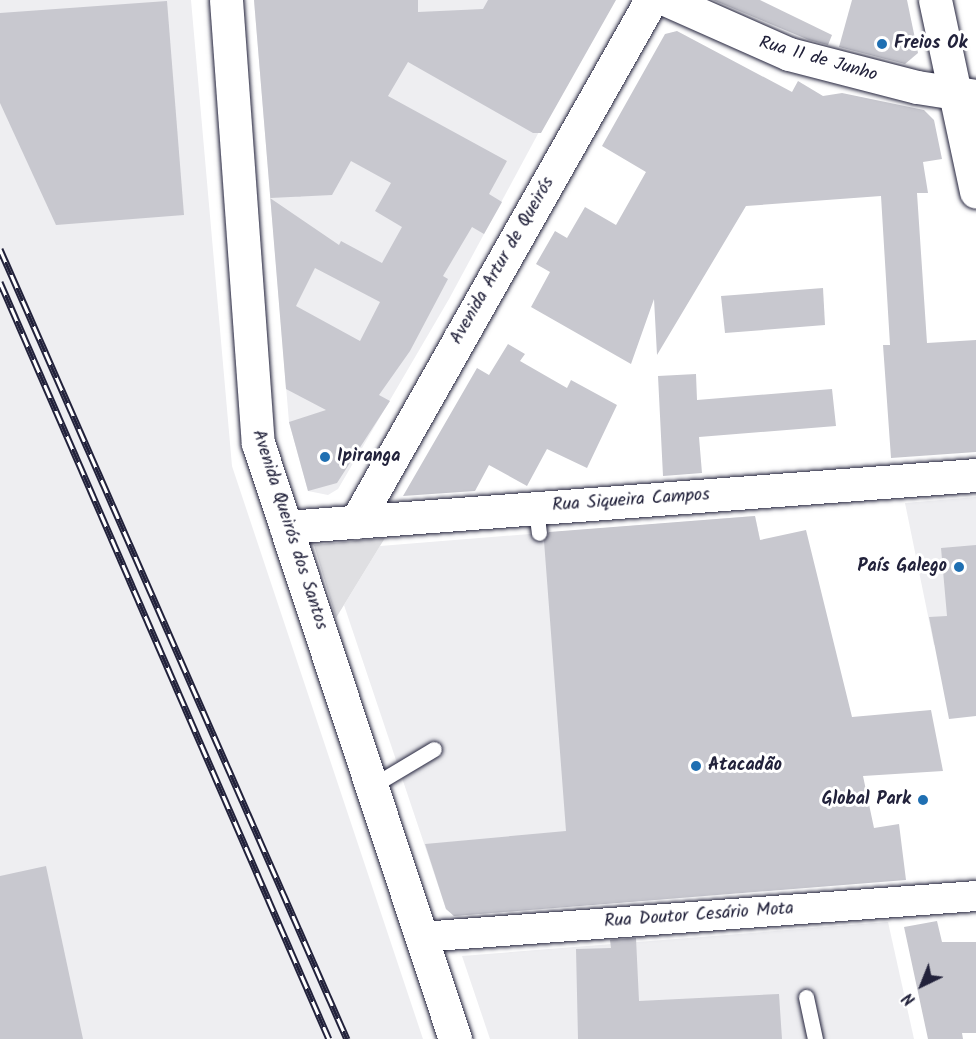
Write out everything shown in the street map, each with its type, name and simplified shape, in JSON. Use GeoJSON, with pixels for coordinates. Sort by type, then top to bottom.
{"type":"FeatureCollection","features":[{"type":"Feature","properties":{"kind":"main road","name":"Avenida Queirós dos Santos"},"geometry":{"type":"LineString","coordinates":[[226,0],[255,424],[286,528],[455,1039]]}},
{"type":"Feature","properties":{"kind":"main road","name":"Avenida Artur de Queirós"},"geometry":{"type":"LineString","coordinates":[[356,522],[651,0]]}},
{"type":"Feature","properties":{"kind":"main road","name":"Rua 11 de Junho"},"geometry":{"type":"LineString","coordinates":[[667,0],[789,54],[965,94]]}},
{"type":"Feature","properties":{"kind":"main road"},"geometry":{"type":"LineString","coordinates":[[935,0],[965,94],[976,192]]}},
{"type":"Feature","properties":{"kind":"main road","name":"Rua Siqueira Campos"},"geometry":{"type":"LineString","coordinates":[[286,528],[356,522],[538,521],[976,475]]}},
{"type":"Feature","properties":{"kind":"street","name":"Rua Doutor Cesário Mota"},"geometry":{"type":"LineString","coordinates":[[422,938],[976,896]]}},
{"type":"Feature","properties":{"kind":"lane"},"geometry":{"type":"LineString","coordinates":[[372,786],[434,748]]}},
{"type":"Feature","properties":{"kind":"lane"},"geometry":{"type":"LineString","coordinates":[[806,997],[815,1039]]}},
{"type":"Feature","properties":{"kind":"shaded area"},"geometry":{"type":"Polygon","coordinates":[[[0,0],[191,0],[232,466],[423,1039],[0,1039],[0,0]]]}},
{"type":"Feature","properties":{"kind":"shaded area"},"geometry":{"type":"Polygon","coordinates":[[[254,0],[610,0],[449,299],[338,489],[328,495],[308,491],[289,422],[254,0]]]}},
{"type":"Feature","properties":{"kind":"shaded area"},"geometry":{"type":"Polygon","coordinates":[[[976,497],[976,641],[934,645],[905,503],[976,497]]]}},
{"type":"Feature","properties":{"kind":"shaded area","name":"Atacadão"},"geometry":{"type":"Polygon","coordinates":[[[755,516],[835,885],[454,916],[446,909],[344,605],[380,546],[755,516]]]}},
{"type":"Feature","properties":{"kind":"shaded area"},"geometry":{"type":"Polygon","coordinates":[[[385,538],[380,546],[336,618],[314,545],[385,538]]]}},
{"type":"Feature","properties":{"kind":"shaded area"},"geometry":{"type":"Polygon","coordinates":[[[888,922],[914,1039],[490,1039],[462,956],[888,922]]]}},
{"type":"Feature","properties":{"kind":"building"},"geometry":{"type":"Polygon","coordinates":[[[254,0],[418,0],[418,12],[483,9],[488,0],[616,0],[541,133],[533,133],[408,62],[388,96],[507,161],[489,194],[502,202],[484,234],[472,227],[443,276],[448,279],[410,351],[379,395],[390,401],[337,483],[308,491],[289,422],[326,410],[286,389],[270,198],[254,0]],[[351,161],[332,195],[270,198],[339,245],[341,241],[382,263],[402,227],[375,211],[391,183],[351,161]],[[315,268],[296,306],[360,341],[380,302],[315,268]]]}},
{"type":"Feature","properties":{"kind":"building"},"geometry":{"type":"Polygon","coordinates":[[[713,0],[760,0],[832,35],[828,45],[809,40],[713,0]]]}},
{"type":"Feature","properties":{"kind":"building"},"geometry":{"type":"Polygon","coordinates":[[[852,0],[907,0],[918,53],[905,64],[839,47],[852,0]]]}},
{"type":"Feature","properties":{"kind":"building"},"geometry":{"type":"Polygon","coordinates":[[[167,1],[184,215],[56,225],[0,103],[0,13],[167,1]]]}},
{"type":"Feature","properties":{"kind":"building"},"geometry":{"type":"Polygon","coordinates":[[[677,31],[792,92],[798,81],[823,96],[842,93],[924,110],[934,120],[942,159],[923,162],[928,193],[917,193],[927,343],[976,340],[976,452],[891,458],[883,345],[890,345],[881,196],[746,206],[657,355],[654,299],[631,364],[531,307],[550,272],[536,264],[555,231],[567,238],[585,207],[616,225],[646,172],[602,146],[665,34],[677,31]]]}},
{"type":"Feature","properties":{"kind":"building"},"geometry":{"type":"Polygon","coordinates":[[[823,288],[825,325],[725,333],[721,296],[823,288]]]}},
{"type":"Feature","properties":{"kind":"building"},"geometry":{"type":"Polygon","coordinates":[[[508,344],[525,354],[520,361],[567,388],[571,380],[617,405],[587,468],[547,449],[527,486],[489,465],[475,491],[403,496],[477,368],[489,375],[508,344]]]}},
{"type":"Feature","properties":{"kind":"building"},"geometry":{"type":"Polygon","coordinates":[[[696,374],[697,400],[832,389],[836,426],[699,437],[702,473],[663,476],[658,376],[696,374]]]}},
{"type":"Feature","properties":{"kind":"building","name":"Atacadão"},"geometry":{"type":"Polygon","coordinates":[[[755,516],[760,540],[806,530],[852,717],[931,710],[943,771],[863,776],[874,828],[899,824],[906,880],[454,916],[446,909],[425,844],[566,831],[544,541],[549,532],[755,516]]]}},
{"type":"Feature","properties":{"kind":"building"},"geometry":{"type":"Polygon","coordinates":[[[976,545],[976,716],[949,719],[929,617],[947,616],[941,548],[976,545]]]}},
{"type":"Feature","properties":{"kind":"building"},"geometry":{"type":"Polygon","coordinates":[[[46,866],[83,1039],[0,1039],[0,876],[46,866]]]}},
{"type":"Feature","properties":{"kind":"building"},"geometry":{"type":"Polygon","coordinates":[[[937,921],[942,942],[976,942],[976,1033],[962,1033],[963,1039],[928,1039],[904,927],[937,921]]]}},
{"type":"Feature","properties":{"kind":"building"},"geometry":{"type":"Polygon","coordinates":[[[636,938],[639,1001],[779,994],[782,1039],[578,1039],[576,949],[611,948],[610,940],[636,938]]]}},
{"type":"Feature","properties":{"kind":"railway"},"geometry":{"type":"LineString","coordinates":[[0,249],[347,1039]]}},
{"type":"Feature","properties":{"kind":"railway"},"geometry":{"type":"LineString","coordinates":[[0,282],[329,1039]]}},
{"type":"Feature","properties":{"kind":"place","name":"Freios Ok"},"geometry":{"type":"Point","coordinates":[882,44]}},
{"type":"Feature","properties":{"kind":"place","name":"Ipiranga"},"geometry":{"type":"Point","coordinates":[325,457]}},
{"type":"Feature","properties":{"kind":"place","name":"País Galego"},"geometry":{"type":"Point","coordinates":[959,567]}},
{"type":"Feature","properties":{"kind":"place","name":"Atacadão"},"geometry":{"type":"Point","coordinates":[696,766]}},
{"type":"Feature","properties":{"kind":"place","name":"Global Park"},"geometry":{"type":"Point","coordinates":[923,800]}}]}
